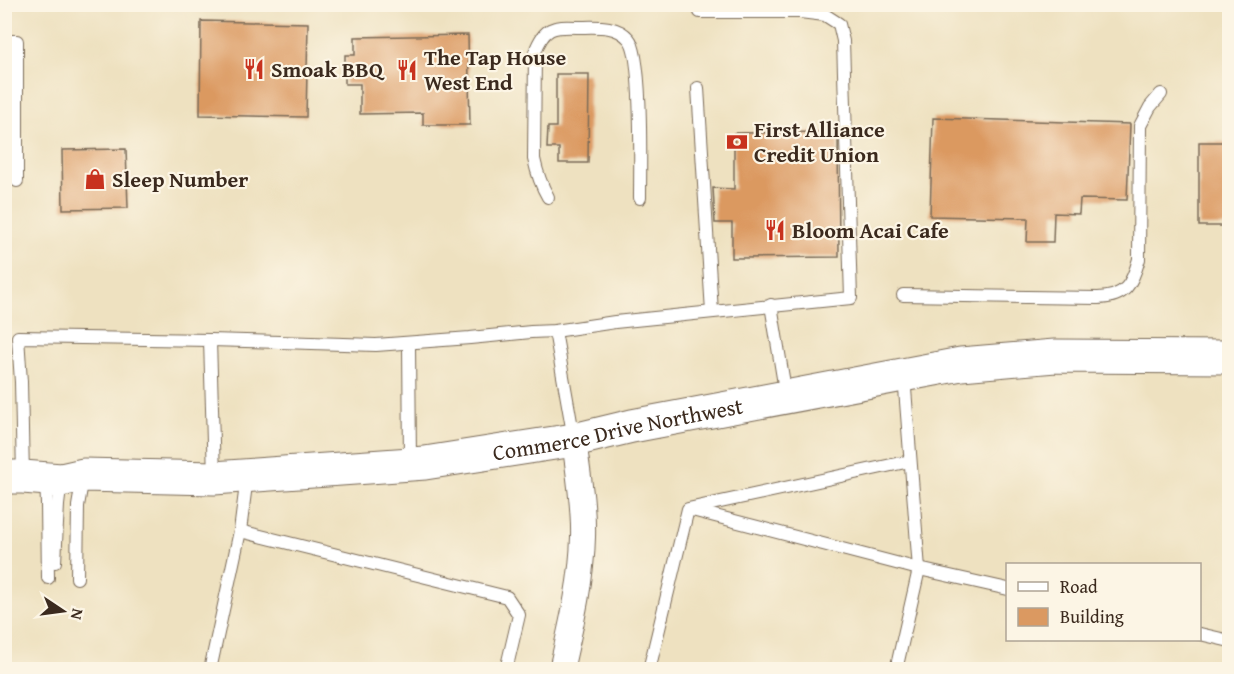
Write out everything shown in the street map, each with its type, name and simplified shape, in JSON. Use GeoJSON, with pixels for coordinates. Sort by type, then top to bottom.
{"type":"FeatureCollection","features":[{"type":"Feature","properties":{"kind":"street","name":"Commerce Drive Northwest"},"geometry":{"type":"LineString","coordinates":[[44,478],[214,478],[425,463],[574,440],[632,426],[961,364],[1055,356],[1230,357]]}},
{"type":"Feature","properties":{"kind":"street"},"geometry":{"type":"LineString","coordinates":[[561,669],[582,563],[583,526],[574,440]]}},
{"type":"Feature","properties":{"kind":"lane"},"geometry":{"type":"LineString","coordinates":[[51,578],[58,505],[44,478],[21,382],[18,337],[376,345],[555,331],[615,322],[851,298],[843,41],[838,24],[825,15],[800,12],[700,12]]}},
{"type":"Feature","properties":{"kind":"lane"},"geometry":{"type":"LineString","coordinates":[[548,197],[536,171],[534,159],[535,52],[542,37],[557,26],[616,29],[629,39],[635,48],[638,73],[640,198]]}},
{"type":"Feature","properties":{"kind":"lane"},"geometry":{"type":"LineString","coordinates":[[4,41],[17,41],[17,181]]}},
{"type":"Feature","properties":{"kind":"lane"},"geometry":{"type":"LineString","coordinates":[[698,88],[712,312]]}},
{"type":"Feature","properties":{"kind":"lane"},"geometry":{"type":"LineString","coordinates":[[903,295],[1098,298],[1112,297],[1129,286],[1139,259],[1140,126],[1150,107],[1161,94]]}},
{"type":"Feature","properties":{"kind":"lane"},"geometry":{"type":"LineString","coordinates":[[771,305],[786,397]]}},
{"type":"Feature","properties":{"kind":"lane"},"geometry":{"type":"LineString","coordinates":[[555,331],[574,440]]}},
{"type":"Feature","properties":{"kind":"lane"},"geometry":{"type":"LineString","coordinates":[[210,340],[214,478]]}},
{"type":"Feature","properties":{"kind":"lane"},"geometry":{"type":"LineString","coordinates":[[409,343],[410,464]]}},
{"type":"Feature","properties":{"kind":"lane"},"geometry":{"type":"LineString","coordinates":[[896,669],[919,569],[904,375]]}},
{"type":"Feature","properties":{"kind":"lane"},"geometry":{"type":"LineString","coordinates":[[688,509],[910,461]]}},
{"type":"Feature","properties":{"kind":"lane"},"geometry":{"type":"LineString","coordinates":[[210,669],[240,531],[247,476]]}},
{"type":"Feature","properties":{"kind":"lane"},"geometry":{"type":"LineString","coordinates":[[44,478],[78,506],[78,578]]}},
{"type":"Feature","properties":{"kind":"lane"},"geometry":{"type":"LineString","coordinates":[[688,509],[919,569],[1006,589]]}},
{"type":"Feature","properties":{"kind":"lane"},"geometry":{"type":"LineString","coordinates":[[648,669],[688,509]]}},
{"type":"Feature","properties":{"kind":"lane"},"geometry":{"type":"LineString","coordinates":[[240,531],[507,597],[519,615],[506,669]]}},
{"type":"Feature","properties":{"kind":"lane"},"geometry":{"type":"LineString","coordinates":[[1201,634],[1230,640]]}},
{"type":"Feature","properties":{"kind":"building","name":"Smoak BBQ"},"geometry":{"type":"Polygon","coordinates":[[[201,21],[308,23],[306,117],[200,115],[201,21]]]}},
{"type":"Feature","properties":{"kind":"building","name":"The Tap House West End"},"geometry":{"type":"Polygon","coordinates":[[[468,35],[470,125],[423,125],[423,113],[360,114],[360,84],[345,84],[345,55],[355,55],[355,37],[468,35]]]}},
{"type":"Feature","properties":{"kind":"building"},"geometry":{"type":"Polygon","coordinates":[[[556,74],[589,74],[588,163],[559,163],[559,148],[547,148],[548,127],[556,127],[556,74]]]}},
{"type":"Feature","properties":{"kind":"building"},"geometry":{"type":"Polygon","coordinates":[[[933,118],[1130,124],[1127,200],[1080,199],[1079,214],[1054,213],[1053,242],[1027,242],[1028,218],[930,216],[933,118]]]}},
{"type":"Feature","properties":{"kind":"building"},"geometry":{"type":"Polygon","coordinates":[[[838,132],[839,257],[732,258],[732,223],[715,223],[713,188],[734,189],[734,133],[838,132]]]}},
{"type":"Feature","properties":{"kind":"building"},"geometry":{"type":"Polygon","coordinates":[[[1199,142],[1230,142],[1230,226],[1199,226],[1199,142]]]}},
{"type":"Feature","properties":{"kind":"building","name":"Sleep Number"},"geometry":{"type":"Polygon","coordinates":[[[126,149],[128,208],[63,209],[62,150],[126,149]]]}},
{"type":"Feature","properties":{"kind":"place","name":"Smoak BBQ"},"geometry":{"type":"Point","coordinates":[254,69]}},
{"type":"Feature","properties":{"kind":"place","name":"The Tap House West End"},"geometry":{"type":"Point","coordinates":[407,70]}},
{"type":"Feature","properties":{"kind":"place","name":"First Alliance Credit Union"},"geometry":{"type":"Point","coordinates":[737,142]}},
{"type":"Feature","properties":{"kind":"place","name":"Sleep Number"},"geometry":{"type":"Point","coordinates":[95,179]}},
{"type":"Feature","properties":{"kind":"place","name":"Bloom Acai Cafe"},"geometry":{"type":"Point","coordinates":[775,230]}}]}
